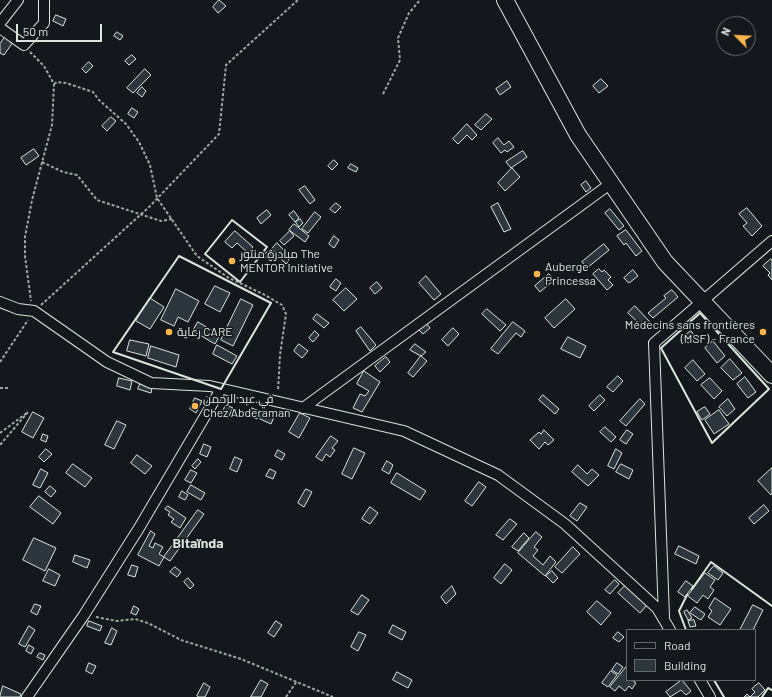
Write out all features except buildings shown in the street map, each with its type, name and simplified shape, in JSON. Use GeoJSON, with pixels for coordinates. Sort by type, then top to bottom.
{"type":"FeatureCollection","features":[{"type":"Feature","properties":{"kind":"main road"},"geometry":{"type":"LineString","coordinates":[[505,0],[578,135],[610,184],[665,262],[772,375]]}},
{"type":"Feature","properties":{"kind":"street"},"geometry":{"type":"LineString","coordinates":[[0,23],[18,0]]}},
{"type":"Feature","properties":{"kind":"street"},"geometry":{"type":"LineString","coordinates":[[0,28],[24,45],[44,23],[44,0]]}},
{"type":"Feature","properties":{"kind":"street"},"geometry":{"type":"LineString","coordinates":[[303,408],[610,184]]}},
{"type":"Feature","properties":{"kind":"street"},"geometry":{"type":"LineString","coordinates":[[664,619],[654,343],[772,241]]}},
{"type":"Feature","properties":{"kind":"street"},"geometry":{"type":"LineString","coordinates":[[0,302],[18,309],[34,311],[107,362],[151,383],[210,386],[404,431],[498,475],[565,524],[657,608],[669,629]]}},
{"type":"Feature","properties":{"kind":"street"},"geometry":{"type":"LineString","coordinates":[[27,697],[84,615],[139,528],[221,389]]}},
{"type":"Feature","properties":{"kind":"street"},"geometry":{"type":"LineString","coordinates":[[701,681],[710,697]]}},
{"type":"Feature","properties":{"kind":"path"},"geometry":{"type":"LineString","coordinates":[[0,362],[34,311],[141,214],[219,134],[226,65],[298,0]]}},
{"type":"Feature","properties":{"kind":"path"},"geometry":{"type":"LineString","coordinates":[[383,94],[400,60],[398,38],[409,13],[420,0]]}},
{"type":"Feature","properties":{"kind":"path"},"geometry":{"type":"LineString","coordinates":[[24,45],[44,66],[54,84],[52,125],[25,237],[28,289],[34,311]]}},
{"type":"Feature","properties":{"kind":"path"},"geometry":{"type":"LineString","coordinates":[[54,84],[57,82],[66,83],[93,92],[99,100],[126,124],[139,142],[150,165],[157,198],[196,256],[229,278],[282,305],[286,314],[280,355],[278,402]]}},
{"type":"Feature","properties":{"kind":"path"},"geometry":{"type":"LineString","coordinates":[[42,162],[63,172],[76,175],[97,200],[160,221],[172,219]]}},
{"type":"Feature","properties":{"kind":"path"},"geometry":{"type":"LineString","coordinates":[[0,388],[8,388]]}},
{"type":"Feature","properties":{"kind":"path"},"geometry":{"type":"LineString","coordinates":[[0,433],[28,412],[0,445]]}},
{"type":"Feature","properties":{"kind":"path"},"geometry":{"type":"LineString","coordinates":[[84,615],[117,621],[135,619],[148,623],[181,640],[241,659],[297,680],[333,697]]}},
{"type":"Feature","properties":{"kind":"path"},"geometry":{"type":"LineString","coordinates":[[286,697],[297,680]]}},
{"type":"Feature","properties":{"kind":"wall"},"geometry":{"type":"LineString","coordinates":[[232,220],[267,247],[240,282],[205,254],[232,220]]}},
{"type":"Feature","properties":{"kind":"wall"},"geometry":{"type":"LineString","coordinates":[[179,256],[271,303],[221,389],[113,352],[179,256]]}},
{"type":"Feature","properties":{"kind":"wall"},"geometry":{"type":"LineString","coordinates":[[700,313],[769,389],[712,443],[661,348],[700,313]]}},
{"type":"Feature","properties":{"kind":"wall"},"geometry":{"type":"LineString","coordinates":[[692,589],[711,562],[772,606]]}},
{"type":"Feature","properties":{"kind":"wall"},"geometry":{"type":"LineString","coordinates":[[686,629],[679,611],[687,595]]}},
{"type":"Feature","properties":{"kind":"wall"},"geometry":{"type":"LineString","coordinates":[[715,681],[724,697]]}},
{"type":"Feature","properties":{"kind":"wall"},"geometry":{"type":"LineString","coordinates":[[762,697],[768,688],[772,690]]}},
{"type":"Feature","properties":{"kind":"place","name":"مبادرة منتور The MENTOR Initiative"},"geometry":{"type":"Point","coordinates":[232,261]}},
{"type":"Feature","properties":{"kind":"place","name":"Auberge Princessa"},"geometry":{"type":"Point","coordinates":[537,274]}},
{"type":"Feature","properties":{"kind":"place","name":"رعاية CARE"},"geometry":{"type":"Point","coordinates":[169,332]}},
{"type":"Feature","properties":{"kind":"place","name":"Médecins sans frontières (MSF) - France"},"geometry":{"type":"Point","coordinates":[763,332]}},
{"type":"Feature","properties":{"kind":"place","name":"في عبد الرحمن Chez Abderaman"},"geometry":{"type":"Point","coordinates":[195,406]}},
{"type":"Feature","properties":{"kind":"district","name":"Bitaïnda"},"geometry":{"type":"Point","coordinates":[198,543]}}]}
